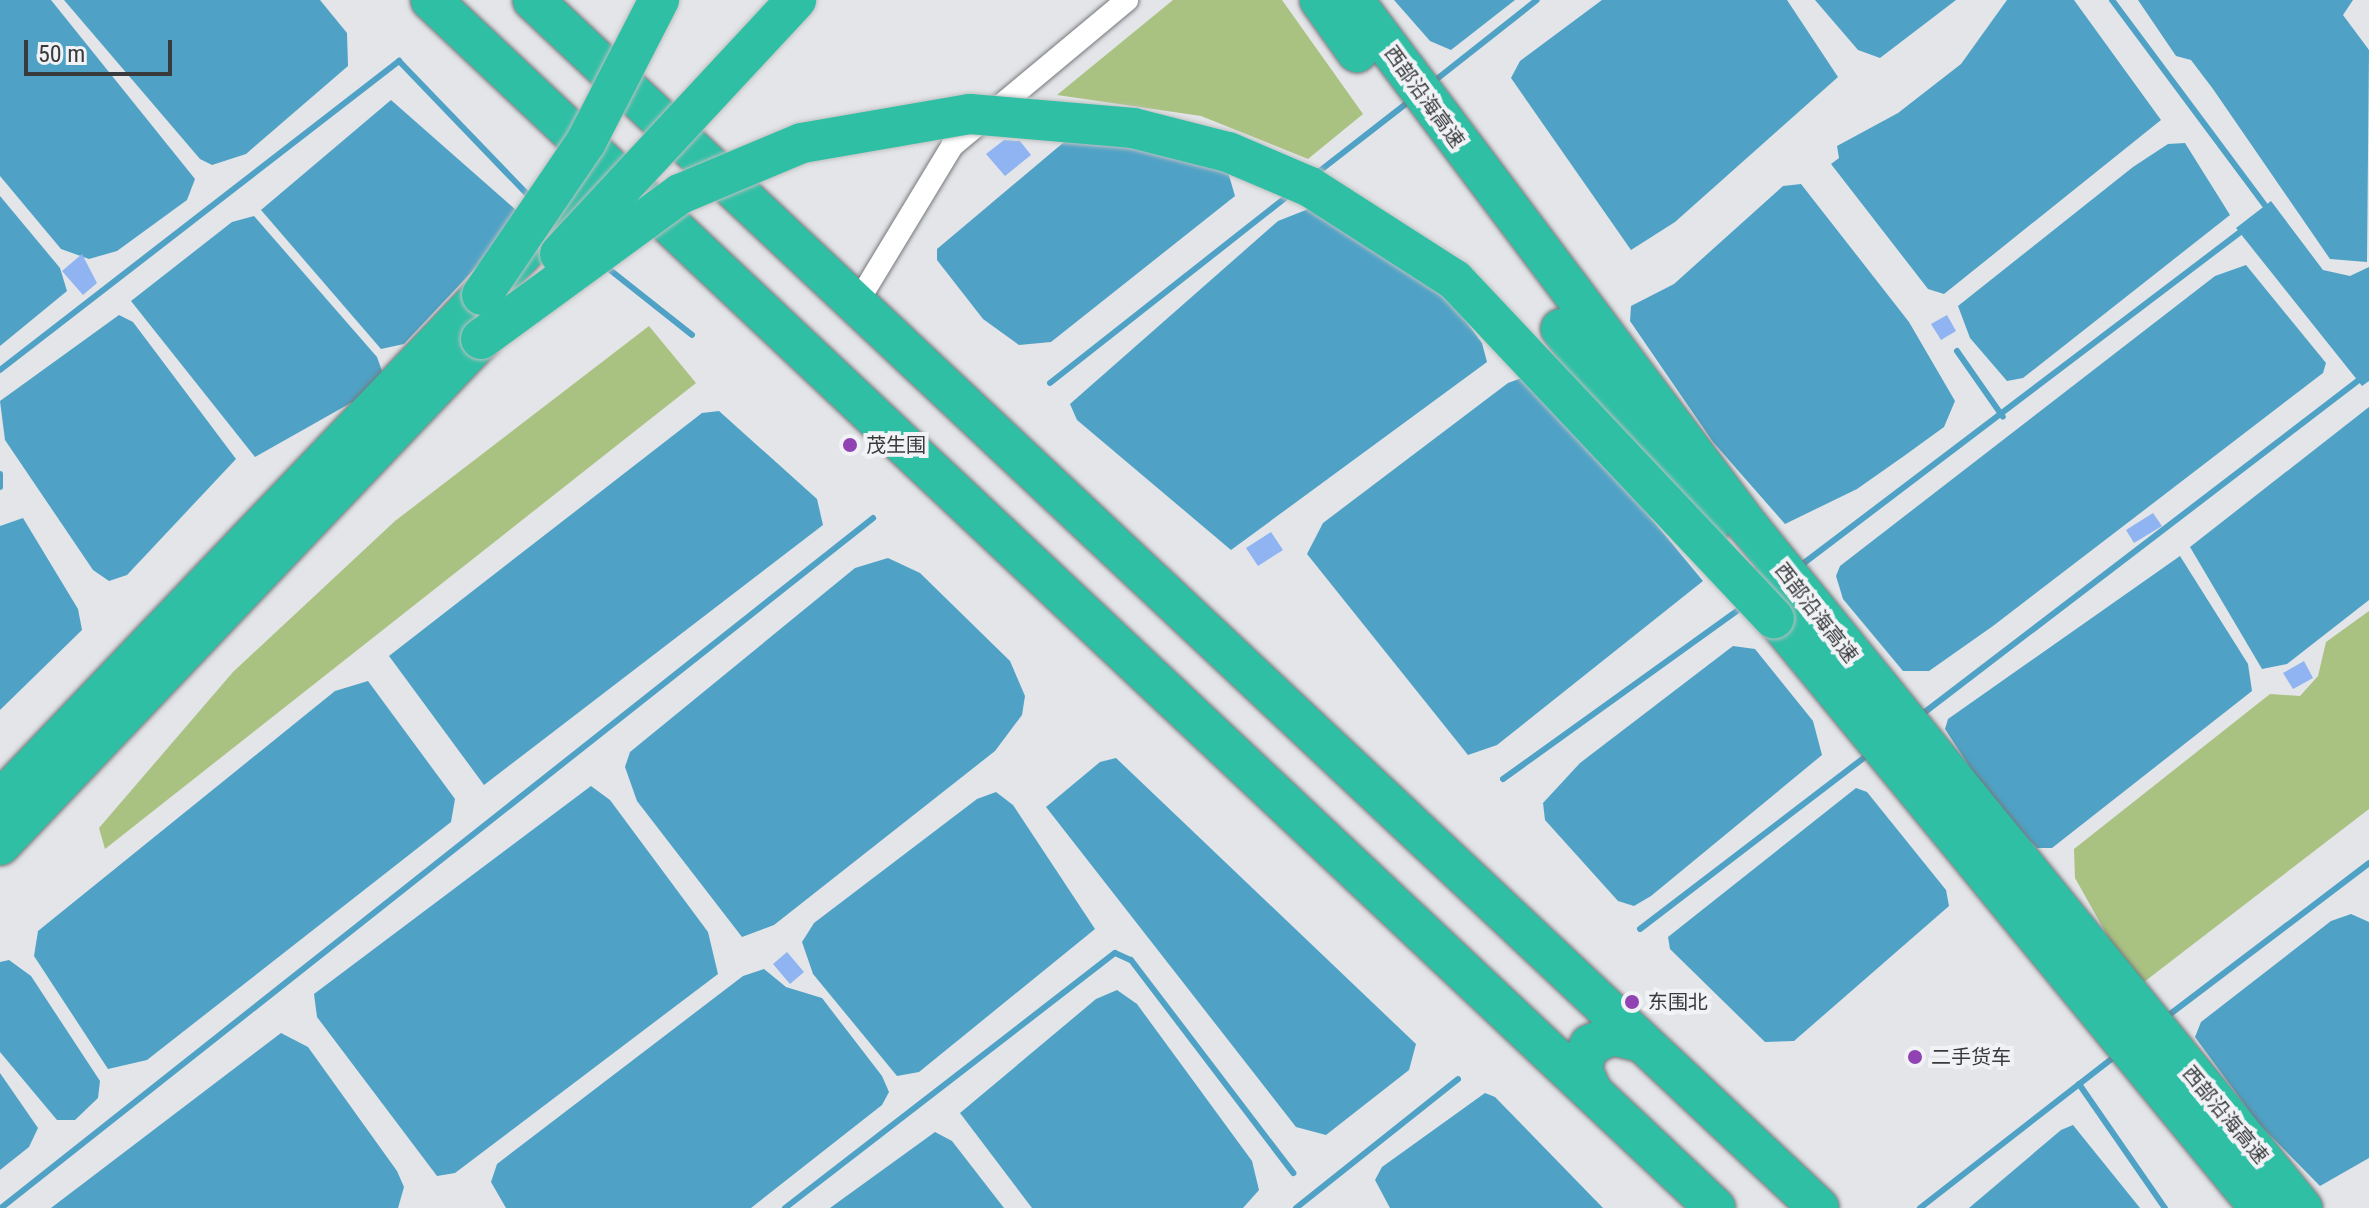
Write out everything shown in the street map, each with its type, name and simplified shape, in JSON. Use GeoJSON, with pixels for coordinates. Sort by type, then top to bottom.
{"type":"FeatureCollection","features":[{"type":"Feature","properties":{"kind":"highway"},"geometry":{"type":"LineString","coordinates":[[431,0],[1715,1208]]}},
{"type":"Feature","properties":{"kind":"highway"},"geometry":{"type":"LineString","coordinates":[[533,0],[854,308],[1819,1208]]}},
{"type":"Feature","properties":{"kind":"highway"},"geometry":{"type":"LineString","coordinates":[[482,295],[586,142],[659,0]]}},
{"type":"Feature","properties":{"kind":"highway"},"geometry":{"type":"LineString","coordinates":[[0,845],[482,295],[761,0]]}},
{"type":"Feature","properties":{"kind":"highway"},"geometry":{"type":"LineString","coordinates":[[0,801],[294,513],[481,339],[796,0]]}},
{"type":"Feature","properties":{"kind":"highway","name":"西部沿海高速"},"geometry":{"type":"LineString","coordinates":[[1320,0],[1774,618],[2260,1208]]}},
{"type":"Feature","properties":{"kind":"highway","name":"西部沿海高速"},"geometry":{"type":"LineString","coordinates":[[1353,0],[1748,526],[2302,1208]]}},
{"type":"Feature","properties":{"kind":"highway"},"geometry":{"type":"LineString","coordinates":[[481,339],[680,194],[802,143],[970,114],[1133,128],[1228,152],[1310,187],[1455,280],[1774,618]]}},
{"type":"Feature","properties":{"kind":"highway"},"geometry":{"type":"LineString","coordinates":[[1592,1092],[1581,1067],[1590,1045],[1612,1035],[1639,1041]]}},
{"type":"Feature","properties":{"kind":"street"},"geometry":{"type":"LineString","coordinates":[[854,308],[952,146],[1127,0]]}},
{"type":"Feature","properties":{"kind":"green space"},"geometry":{"type":"Polygon","coordinates":[[[1173,0],[1282,0],[1363,114],[1308,159],[1201,116],[1057,95],[1173,0]]]}},
{"type":"Feature","properties":{"kind":"green space"},"geometry":{"type":"Polygon","coordinates":[[[649,326],[696,383],[105,849],[99,828],[233,672],[395,521],[649,326]]]}},
{"type":"Feature","properties":{"kind":"green space"},"geometry":{"type":"Polygon","coordinates":[[[2369,611],[2369,809],[2144,982],[2121,960],[2075,878],[2074,849],[2270,694],[2300,696],[2318,676],[2326,642],[2369,611]]]}},
{"type":"Feature","properties":{"kind":"water"},"geometry":{"type":"Polygon","coordinates":[[[0,0],[51,0],[195,179],[187,200],[117,251],[89,259],[61,249],[0,176],[0,0]]]}},
{"type":"Feature","properties":{"kind":"water"},"geometry":{"type":"Polygon","coordinates":[[[64,0],[320,0],[347,33],[348,66],[246,154],[212,165],[200,159],[64,0]]]}},
{"type":"Feature","properties":{"kind":"water"},"geometry":{"type":"Polygon","coordinates":[[[1394,0],[1515,0],[1451,50],[1430,41],[1394,0]]]}},
{"type":"Feature","properties":{"kind":"water"},"geometry":{"type":"Polygon","coordinates":[[[1602,0],[1787,0],[1838,77],[1675,222],[1631,250],[1511,78],[1520,61],[1602,0]]]}},
{"type":"Feature","properties":{"kind":"water"},"geometry":{"type":"Polygon","coordinates":[[[1815,0],[1956,0],[1880,58],[1858,50],[1815,0]]]}},
{"type":"Feature","properties":{"kind":"water"},"geometry":{"type":"Polygon","coordinates":[[[2007,0],[2074,0],[2161,120],[1944,294],[1928,289],[1831,164],[1839,158],[1837,146],[1898,113],[1961,64],[2007,0]]]}},
{"type":"Feature","properties":{"kind":"water"},"geometry":{"type":"Polygon","coordinates":[[[2138,0],[2353,0],[2343,15],[2369,50],[2367,262],[2330,259],[2213,89],[2191,60],[2176,56],[2138,0]]]}},
{"type":"Feature","properties":{"kind":"water"},"geometry":{"type":"Polygon","coordinates":[[[391,100],[516,210],[513,228],[404,344],[381,349],[261,210],[391,100]]]}},
{"type":"Feature","properties":{"kind":"water"},"geometry":{"type":"Polygon","coordinates":[[[1082,127],[1228,172],[1235,196],[1051,342],[1019,345],[983,319],[937,260],[937,249],[1082,127]]]}},
{"type":"Feature","properties":{"kind":"water"},"geometry":{"type":"Polygon","coordinates":[[[2185,143],[2230,215],[2023,378],[2007,381],[1970,338],[1958,306],[2133,167],[2168,144],[2185,143]]]}},
{"type":"Feature","properties":{"kind":"water"},"geometry":{"type":"Polygon","coordinates":[[[1801,184],[1909,322],[1955,401],[1944,427],[1904,456],[1857,489],[1785,524],[1713,442],[1630,321],[1631,306],[1674,284],[1783,186],[1801,184]]]}},
{"type":"Feature","properties":{"kind":"water"},"geometry":{"type":"Polygon","coordinates":[[[0,196],[60,268],[67,291],[0,346],[0,196]]]}},
{"type":"Feature","properties":{"kind":"water"},"geometry":{"type":"Polygon","coordinates":[[[2271,201],[2323,270],[2350,276],[2369,267],[2369,381],[2362,386],[2236,228],[2271,201]]]}},
{"type":"Feature","properties":{"kind":"water"},"geometry":{"type":"Polygon","coordinates":[[[1316,206],[1435,279],[1482,343],[1487,362],[1231,550],[1077,420],[1070,404],[1278,221],[1316,206]]]}},
{"type":"Feature","properties":{"kind":"water"},"geometry":{"type":"Polygon","coordinates":[[[254,216],[377,357],[382,371],[372,391],[255,457],[131,301],[232,222],[254,216]]]}},
{"type":"Feature","properties":{"kind":"water"},"geometry":{"type":"Polygon","coordinates":[[[2246,265],[2326,363],[2323,373],[1993,626],[1929,671],[1903,671],[1843,599],[1836,576],[1840,566],[2215,276],[2246,265]]]}},
{"type":"Feature","properties":{"kind":"water"},"geometry":{"type":"Polygon","coordinates":[[[119,315],[133,322],[236,459],[127,575],[109,581],[93,570],[5,440],[0,401],[119,315]]]}},
{"type":"Feature","properties":{"kind":"water"},"geometry":{"type":"Polygon","coordinates":[[[1532,374],[1703,581],[1497,745],[1468,755],[1307,554],[1323,523],[1508,383],[1532,374]]]}},
{"type":"Feature","properties":{"kind":"water"},"geometry":{"type":"Polygon","coordinates":[[[2369,407],[2369,600],[2287,664],[2262,669],[2190,547],[2369,407]]]}},
{"type":"Feature","properties":{"kind":"water"},"geometry":{"type":"Polygon","coordinates":[[[719,411],[817,499],[823,525],[484,785],[389,656],[702,413],[719,411]]]}},
{"type":"Feature","properties":{"kind":"water"},"geometry":{"type":"Polygon","coordinates":[[[23,518],[78,609],[82,630],[0,710],[0,526],[23,518]]]}},
{"type":"Feature","properties":{"kind":"water"},"geometry":{"type":"Polygon","coordinates":[[[2180,556],[2248,664],[2252,691],[2052,848],[2037,848],[1988,795],[1945,729],[1948,719],[2180,556]]]}},
{"type":"Feature","properties":{"kind":"water"},"geometry":{"type":"Polygon","coordinates":[[[888,558],[920,573],[1010,661],[1025,696],[1022,715],[995,751],[774,925],[742,937],[637,801],[625,767],[630,752],[855,568],[888,558]]]}},
{"type":"Feature","properties":{"kind":"water"},"geometry":{"type":"Polygon","coordinates":[[[1733,646],[1755,649],[1813,721],[1822,755],[1651,896],[1634,906],[1618,901],[1545,820],[1543,803],[1580,763],[1733,646]]]}},
{"type":"Feature","properties":{"kind":"water"},"geometry":{"type":"Polygon","coordinates":[[[368,681],[455,799],[451,822],[147,1060],[108,1069],[34,956],[38,931],[335,691],[368,681]]]}},
{"type":"Feature","properties":{"kind":"water"},"geometry":{"type":"Polygon","coordinates":[[[1116,758],[1416,1044],[1409,1070],[1326,1135],[1296,1127],[1046,807],[1100,762],[1116,758]]]}},
{"type":"Feature","properties":{"kind":"water"},"geometry":{"type":"Polygon","coordinates":[[[591,786],[610,800],[708,932],[718,974],[455,1173],[437,1176],[317,1017],[314,994],[591,786]]]}},
{"type":"Feature","properties":{"kind":"water"},"geometry":{"type":"Polygon","coordinates":[[[1856,788],[1867,792],[1946,890],[1949,906],[1794,1041],[1765,1042],[1670,949],[1668,937],[1856,788]]]}},
{"type":"Feature","properties":{"kind":"water"},"geometry":{"type":"Polygon","coordinates":[[[996,792],[1013,805],[1095,929],[919,1072],[897,1076],[813,974],[802,942],[814,923],[977,799],[996,792]]]}},
{"type":"Feature","properties":{"kind":"water"},"geometry":{"type":"Polygon","coordinates":[[[2351,914],[2369,922],[2369,1158],[2320,1186],[2258,1123],[2195,1037],[2201,1022],[2331,921],[2351,914]]]}},
{"type":"Feature","properties":{"kind":"water"},"geometry":{"type":"Polygon","coordinates":[[[9,960],[31,976],[100,1081],[98,1098],[75,1120],[57,1120],[0,1052],[0,962],[9,960]]]}},
{"type":"Feature","properties":{"kind":"water"},"geometry":{"type":"Polygon","coordinates":[[[764,969],[786,987],[822,998],[882,1076],[889,1092],[882,1105],[751,1208],[506,1208],[491,1182],[497,1164],[743,976],[764,969]]]}},
{"type":"Feature","properties":{"kind":"water"},"geometry":{"type":"Polygon","coordinates":[[[1117,990],[1137,1004],[1252,1161],[1259,1190],[1243,1208],[1032,1208],[960,1113],[1096,999],[1117,990]]]}},
{"type":"Feature","properties":{"kind":"water"},"geometry":{"type":"Polygon","coordinates":[[[281,1033],[308,1047],[397,1171],[404,1187],[398,1208],[51,1208],[281,1033]]]}},
{"type":"Feature","properties":{"kind":"water"},"geometry":{"type":"Polygon","coordinates":[[[0,1073],[38,1128],[29,1147],[0,1170],[0,1073]]]}},
{"type":"Feature","properties":{"kind":"water"},"geometry":{"type":"Polygon","coordinates":[[[1485,1093],[1495,1097],[1603,1208],[1390,1208],[1375,1180],[1382,1167],[1485,1093]]]}},
{"type":"Feature","properties":{"kind":"water"},"geometry":{"type":"Polygon","coordinates":[[[2073,1125],[2140,1208],[1969,1208],[2061,1130],[2073,1125]]]}},
{"type":"Feature","properties":{"kind":"water"},"geometry":{"type":"Polygon","coordinates":[[[935,1132],[952,1141],[1004,1208],[830,1208],[935,1132]]]}},
{"type":"Feature","properties":{"kind":"building"},"geometry":{"type":"Polygon","coordinates":[[[1004,140],[1020,141],[1031,155],[1005,176],[986,154],[1004,140]]]}},
{"type":"Feature","properties":{"kind":"building"},"geometry":{"type":"Polygon","coordinates":[[[82,254],[97,283],[83,295],[62,271],[82,254]]]}},
{"type":"Feature","properties":{"kind":"building"},"geometry":{"type":"Polygon","coordinates":[[[1947,315],[1956,331],[1941,340],[1931,324],[1947,315]]]}},
{"type":"Feature","properties":{"kind":"building"},"geometry":{"type":"Polygon","coordinates":[[[2153,513],[2162,526],[2134,543],[2126,530],[2153,513]]]}},
{"type":"Feature","properties":{"kind":"building"},"geometry":{"type":"Polygon","coordinates":[[[1271,532],[1283,550],[1258,566],[1246,548],[1271,532]]]}},
{"type":"Feature","properties":{"kind":"building"},"geometry":{"type":"Polygon","coordinates":[[[2304,661],[2313,678],[2293,689],[2283,673],[2304,661]]]}},
{"type":"Feature","properties":{"kind":"building"},"geometry":{"type":"Polygon","coordinates":[[[787,952],[804,972],[790,984],[773,964],[787,952]]]}},
{"type":"Feature","properties":{"kind":"waterway"},"geometry":{"type":"LineString","coordinates":[[1433,82],[1537,0]]}},
{"type":"Feature","properties":{"kind":"waterway"},"geometry":{"type":"LineString","coordinates":[[2112,0],[2270,212]]}},
{"type":"Feature","properties":{"kind":"waterway"},"geometry":{"type":"LineString","coordinates":[[0,370],[399,61],[532,199]]}},
{"type":"Feature","properties":{"kind":"waterway"},"geometry":{"type":"LineString","coordinates":[[1317,173],[1412,99]]}},
{"type":"Feature","properties":{"kind":"waterway"},"geometry":{"type":"LineString","coordinates":[[1050,383],[1289,195]]}},
{"type":"Feature","properties":{"kind":"waterway"},"geometry":{"type":"LineString","coordinates":[[1800,566],[2243,230]]}},
{"type":"Feature","properties":{"kind":"waterway"},"geometry":{"type":"LineString","coordinates":[[605,266],[692,335]]}},
{"type":"Feature","properties":{"kind":"waterway"},"geometry":{"type":"LineString","coordinates":[[1957,351],[2003,417]]}},
{"type":"Feature","properties":{"kind":"waterway"},"geometry":{"type":"LineString","coordinates":[[1921,715],[2363,377]]}},
{"type":"Feature","properties":{"kind":"waterway"},"geometry":{"type":"LineString","coordinates":[[0,474],[0,487]]}},
{"type":"Feature","properties":{"kind":"waterway"},"geometry":{"type":"LineString","coordinates":[[1,1208],[873,518]]}},
{"type":"Feature","properties":{"kind":"waterway"},"geometry":{"type":"LineString","coordinates":[[1503,779],[1745,605]]}},
{"type":"Feature","properties":{"kind":"waterway"},"geometry":{"type":"LineString","coordinates":[[1640,929],[1870,753]]}},
{"type":"Feature","properties":{"kind":"waterway"},"geometry":{"type":"LineString","coordinates":[[2165,1018],[2369,863]]}},
{"type":"Feature","properties":{"kind":"waterway"},"geometry":{"type":"LineString","coordinates":[[785,1208],[1115,953],[1131,960],[1293,1173]]}},
{"type":"Feature","properties":{"kind":"waterway"},"geometry":{"type":"LineString","coordinates":[[1920,1208],[2118,1054]]}},
{"type":"Feature","properties":{"kind":"waterway"},"geometry":{"type":"LineString","coordinates":[[1296,1208],[1458,1079]]}},
{"type":"Feature","properties":{"kind":"waterway"},"geometry":{"type":"LineString","coordinates":[[2079,1084],[2165,1208]]}},
{"type":"Feature","properties":{"kind":"place","name":"茂生围"},"geometry":{"type":"Point","coordinates":[850,445]}},
{"type":"Feature","properties":{"kind":"place","name":"东围北"},"geometry":{"type":"Point","coordinates":[1632,1002]}},
{"type":"Feature","properties":{"kind":"place","name":"二手货车"},"geometry":{"type":"Point","coordinates":[1915,1057]}}]}
